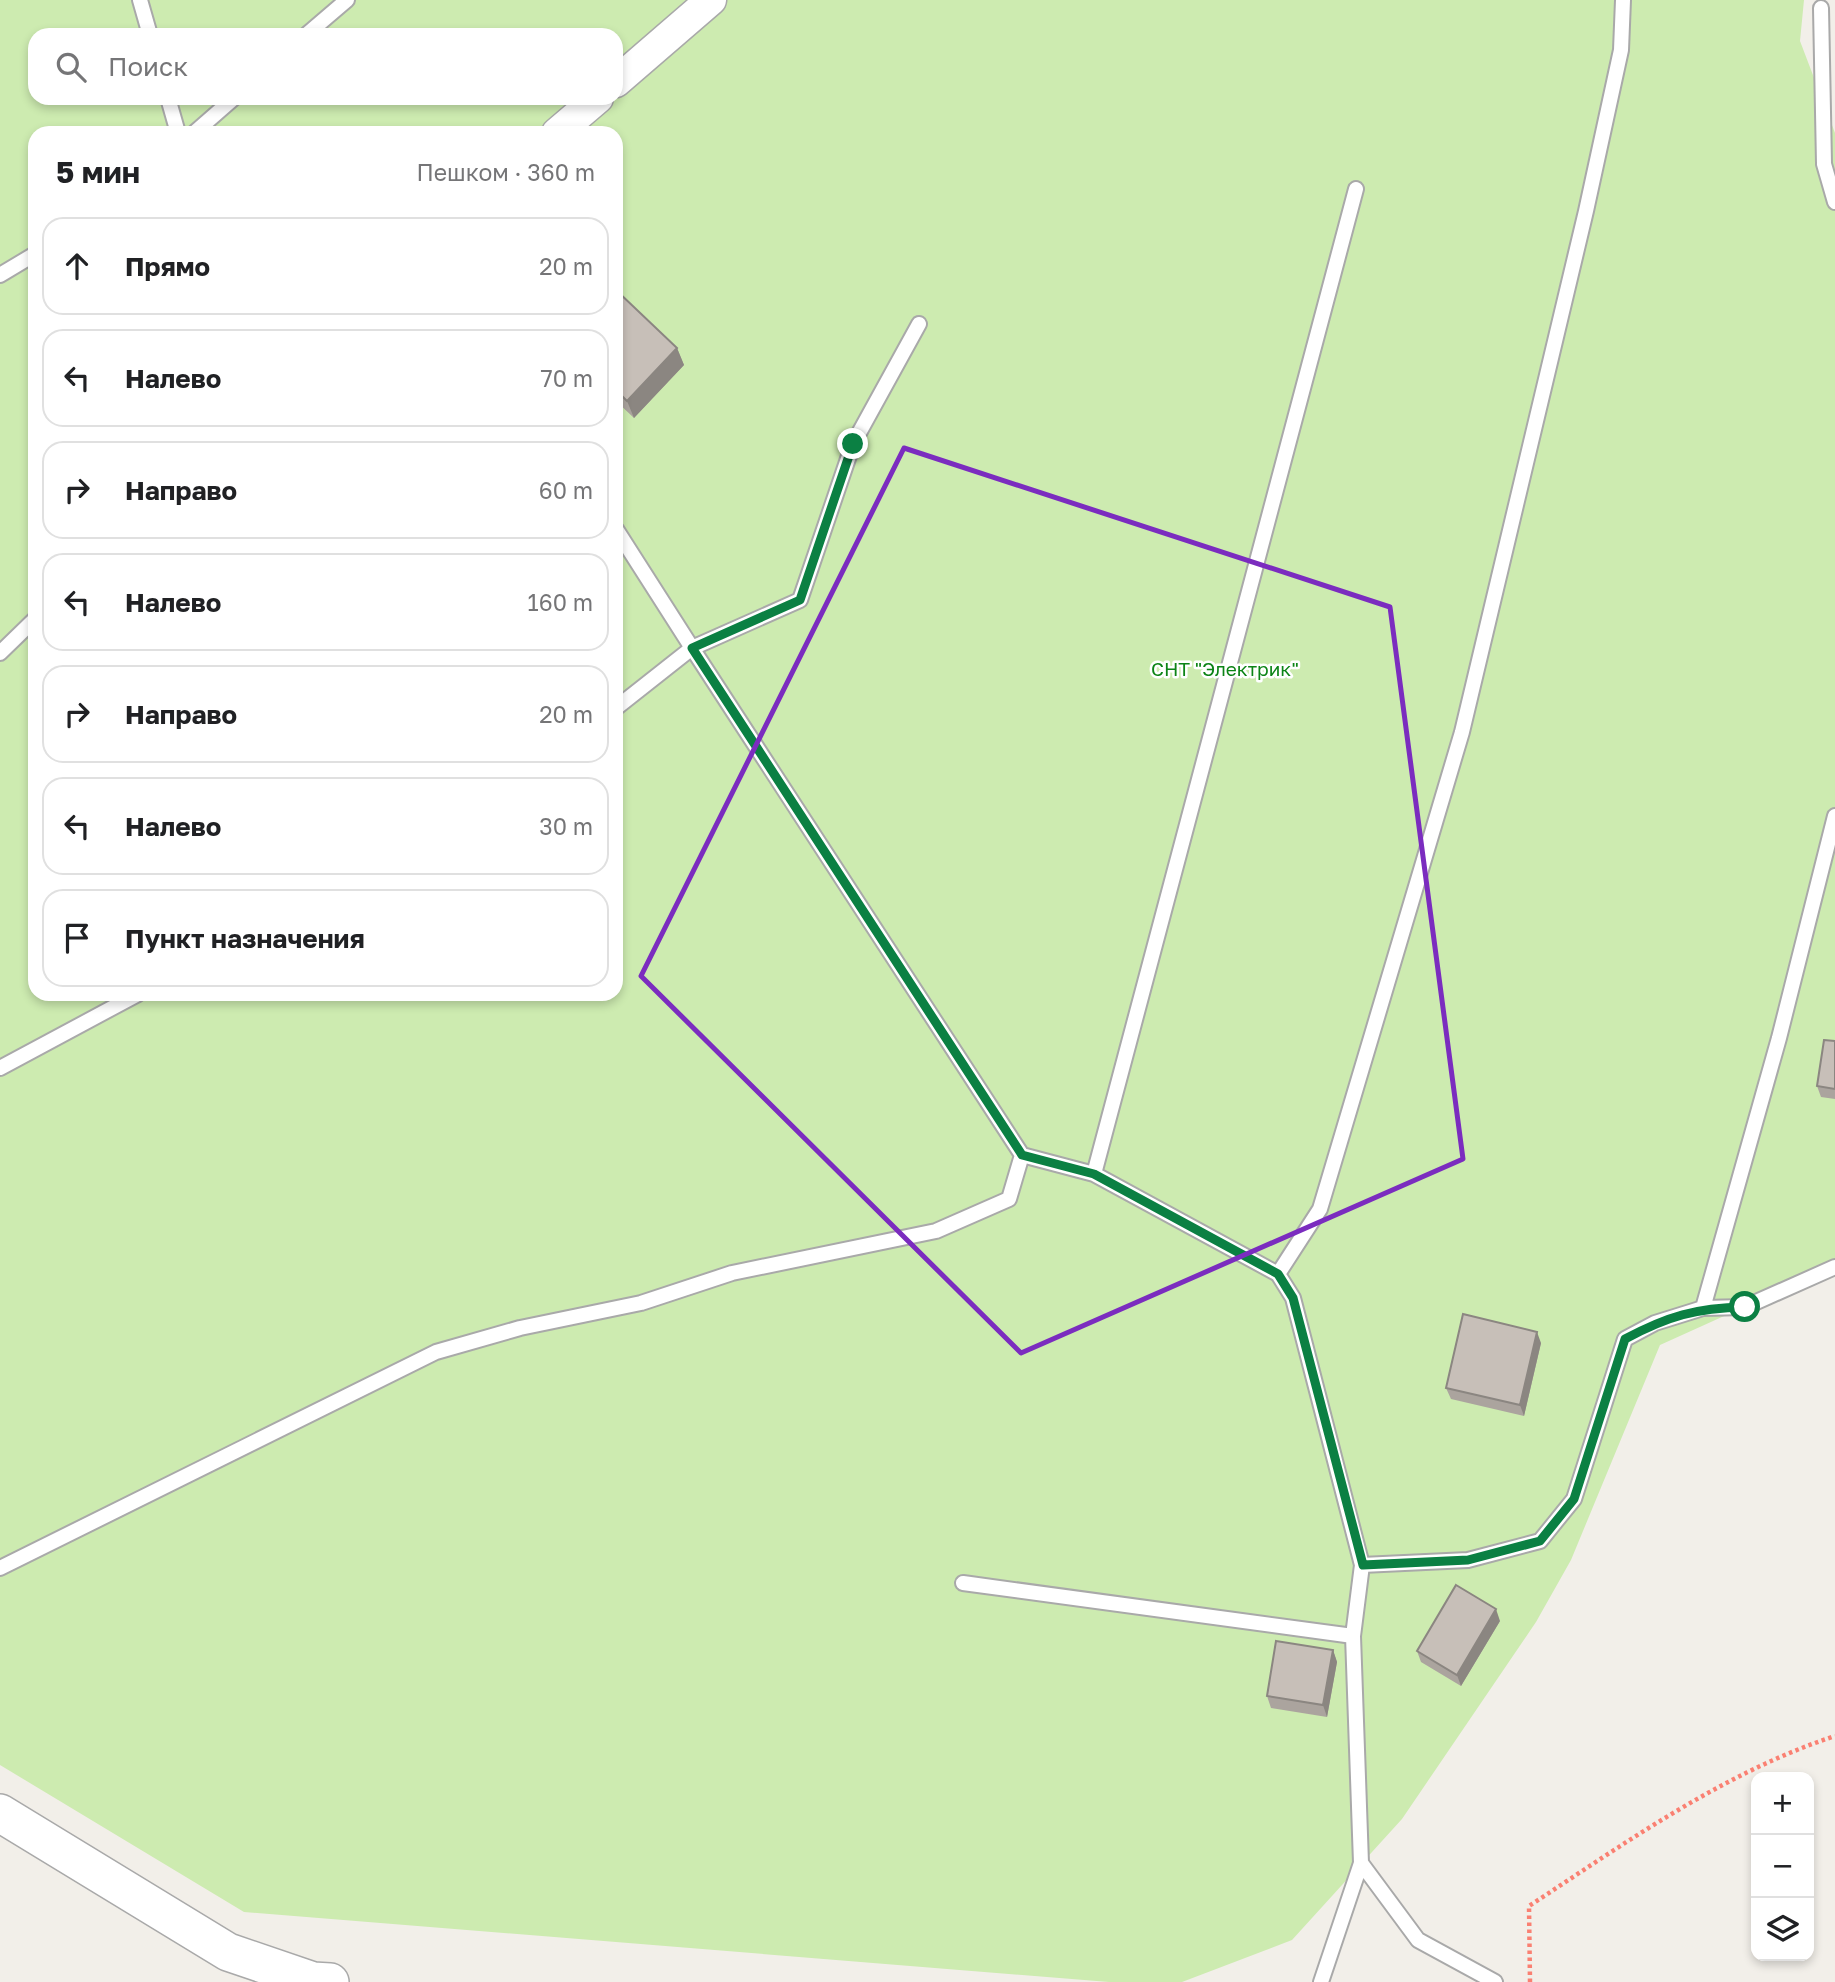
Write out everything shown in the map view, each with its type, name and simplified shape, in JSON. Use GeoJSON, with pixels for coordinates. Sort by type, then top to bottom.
{"type":"FeatureCollection","features":[{"type":"Feature","properties":{"kind":"street"},"geometry":{"type":"LineString","coordinates":[[623,76],[711,0]]}},
{"type":"Feature","properties":{"kind":"street"},"geometry":{"type":"LineString","coordinates":[[565,126],[590,105]]}},
{"type":"Feature","properties":{"kind":"street"},"geometry":{"type":"LineString","coordinates":[[0,1813],[228,1952],[313,1981],[330,1982]]}},
{"type":"Feature","properties":{"kind":"lane"},"geometry":{"type":"LineString","coordinates":[[140,0],[148,28]]}},
{"type":"Feature","properties":{"kind":"lane"},"geometry":{"type":"LineString","coordinates":[[314,28],[347,0]]}},
{"type":"Feature","properties":{"kind":"lane"},"geometry":{"type":"LineString","coordinates":[[1278,1274],[1320,1209],[1462,732],[1592,185],[1621,50],[1623,0]]}},
{"type":"Feature","properties":{"kind":"lane"},"geometry":{"type":"LineString","coordinates":[[1821,8],[1824,164],[1835,202]]}},
{"type":"Feature","properties":{"kind":"lane"},"geometry":{"type":"LineString","coordinates":[[170,105],[176,126]]}},
{"type":"Feature","properties":{"kind":"lane"},"geometry":{"type":"LineString","coordinates":[[202,126],[226,105]]}},
{"type":"Feature","properties":{"kind":"lane"},"geometry":{"type":"LineString","coordinates":[[1094,1174],[1356,189]]}},
{"type":"Feature","properties":{"kind":"lane"},"geometry":{"type":"LineString","coordinates":[[0,275],[28,258]]}},
{"type":"Feature","properties":{"kind":"lane"},"geometry":{"type":"LineString","coordinates":[[623,702],[692,648],[800,600],[853,444],[919,324]]}},
{"type":"Feature","properties":{"kind":"lane"},"geometry":{"type":"LineString","coordinates":[[623,540],[1022,1155],[1094,1174],[1278,1274],[1293,1298],[1363,1565],[1353,1636],[1362,1863],[1321,1982]]}},
{"type":"Feature","properties":{"kind":"lane"},"geometry":{"type":"LineString","coordinates":[[0,653],[28,626]]}},
{"type":"Feature","properties":{"kind":"lane"},"geometry":{"type":"LineString","coordinates":[[1703,1308],[1779,1038],[1835,816]]}},
{"type":"Feature","properties":{"kind":"lane"},"geometry":{"type":"LineString","coordinates":[[0,1068],[125,1001]]}},
{"type":"Feature","properties":{"kind":"lane"},"geometry":{"type":"LineString","coordinates":[[0,1568],[436,1352],[520,1328],[642,1303],[732,1273],[936,1231],[1009,1199],[1022,1155]]}},
{"type":"Feature","properties":{"kind":"lane"},"geometry":{"type":"LineString","coordinates":[[1363,1565],[1468,1560],[1540,1541],[1574,1499],[1625,1339],[1655,1323],[1703,1308],[1745,1307],[1835,1267]]}},
{"type":"Feature","properties":{"kind":"lane"},"geometry":{"type":"LineString","coordinates":[[963,1583],[1353,1636]]}},
{"type":"Feature","properties":{"kind":"lane"},"geometry":{"type":"LineString","coordinates":[[1362,1863],[1418,1940],[1495,1982]]}},
{"type":"Feature","properties":{"kind":"path"},"geometry":{"type":"LineString","coordinates":[[1530,1982],[1529,1906],[1698,1796],[1796,1749],[1835,1735]]}},
{"type":"Feature","properties":{"kind":"highlighted area"},"geometry":{"type":"Polygon","coordinates":[[[904,448],[1390,607],[1463,1159],[1021,1353],[641,976],[904,448]]]}},
{"type":"Feature","properties":{"kind":"green space","name":"СНТ \"Электрик\""},"geometry":{"type":"Polygon","coordinates":[[[0,0],[1804,0],[1800,41],[1835,133],[1835,1266],[1660,1345],[1571,1560],[1536,1622],[1402,1819],[1292,1940],[1182,1982],[1109,1982],[244,1912],[0,1765],[0,0]]]}},
{"type":"Feature","properties":{"kind":"building"},"geometry":{"type":"Polygon","coordinates":[[[623,297],[677,348],[627,401],[623,397],[623,297]]]}},
{"type":"Feature","properties":{"kind":"building"},"geometry":{"type":"Polygon","coordinates":[[[1824,1040],[1835,1041],[1835,1089],[1817,1086],[1824,1040]]]}},
{"type":"Feature","properties":{"kind":"building"},"geometry":{"type":"Polygon","coordinates":[[[1463,1314],[1537,1332],[1520,1405],[1446,1388],[1463,1314]]]}},
{"type":"Feature","properties":{"kind":"building"},"geometry":{"type":"Polygon","coordinates":[[[1456,1585],[1496,1609],[1457,1675],[1417,1651],[1456,1585]]]}},
{"type":"Feature","properties":{"kind":"building"},"geometry":{"type":"Polygon","coordinates":[[[1276,1641],[1333,1650],[1323,1705],[1267,1696],[1276,1641]]]}},
{"type":"Feature","properties":{"kind":"route"},"geometry":{"type":"LineString","coordinates":[[853,444],[800,600],[692,648],[1022,1155],[1094,1174],[1278,1274],[1293,1298],[1363,1565],[1468,1560],[1540,1541],[1574,1499],[1625,1339],[1655,1323],[1703,1308],[1745,1307]]}}]}
